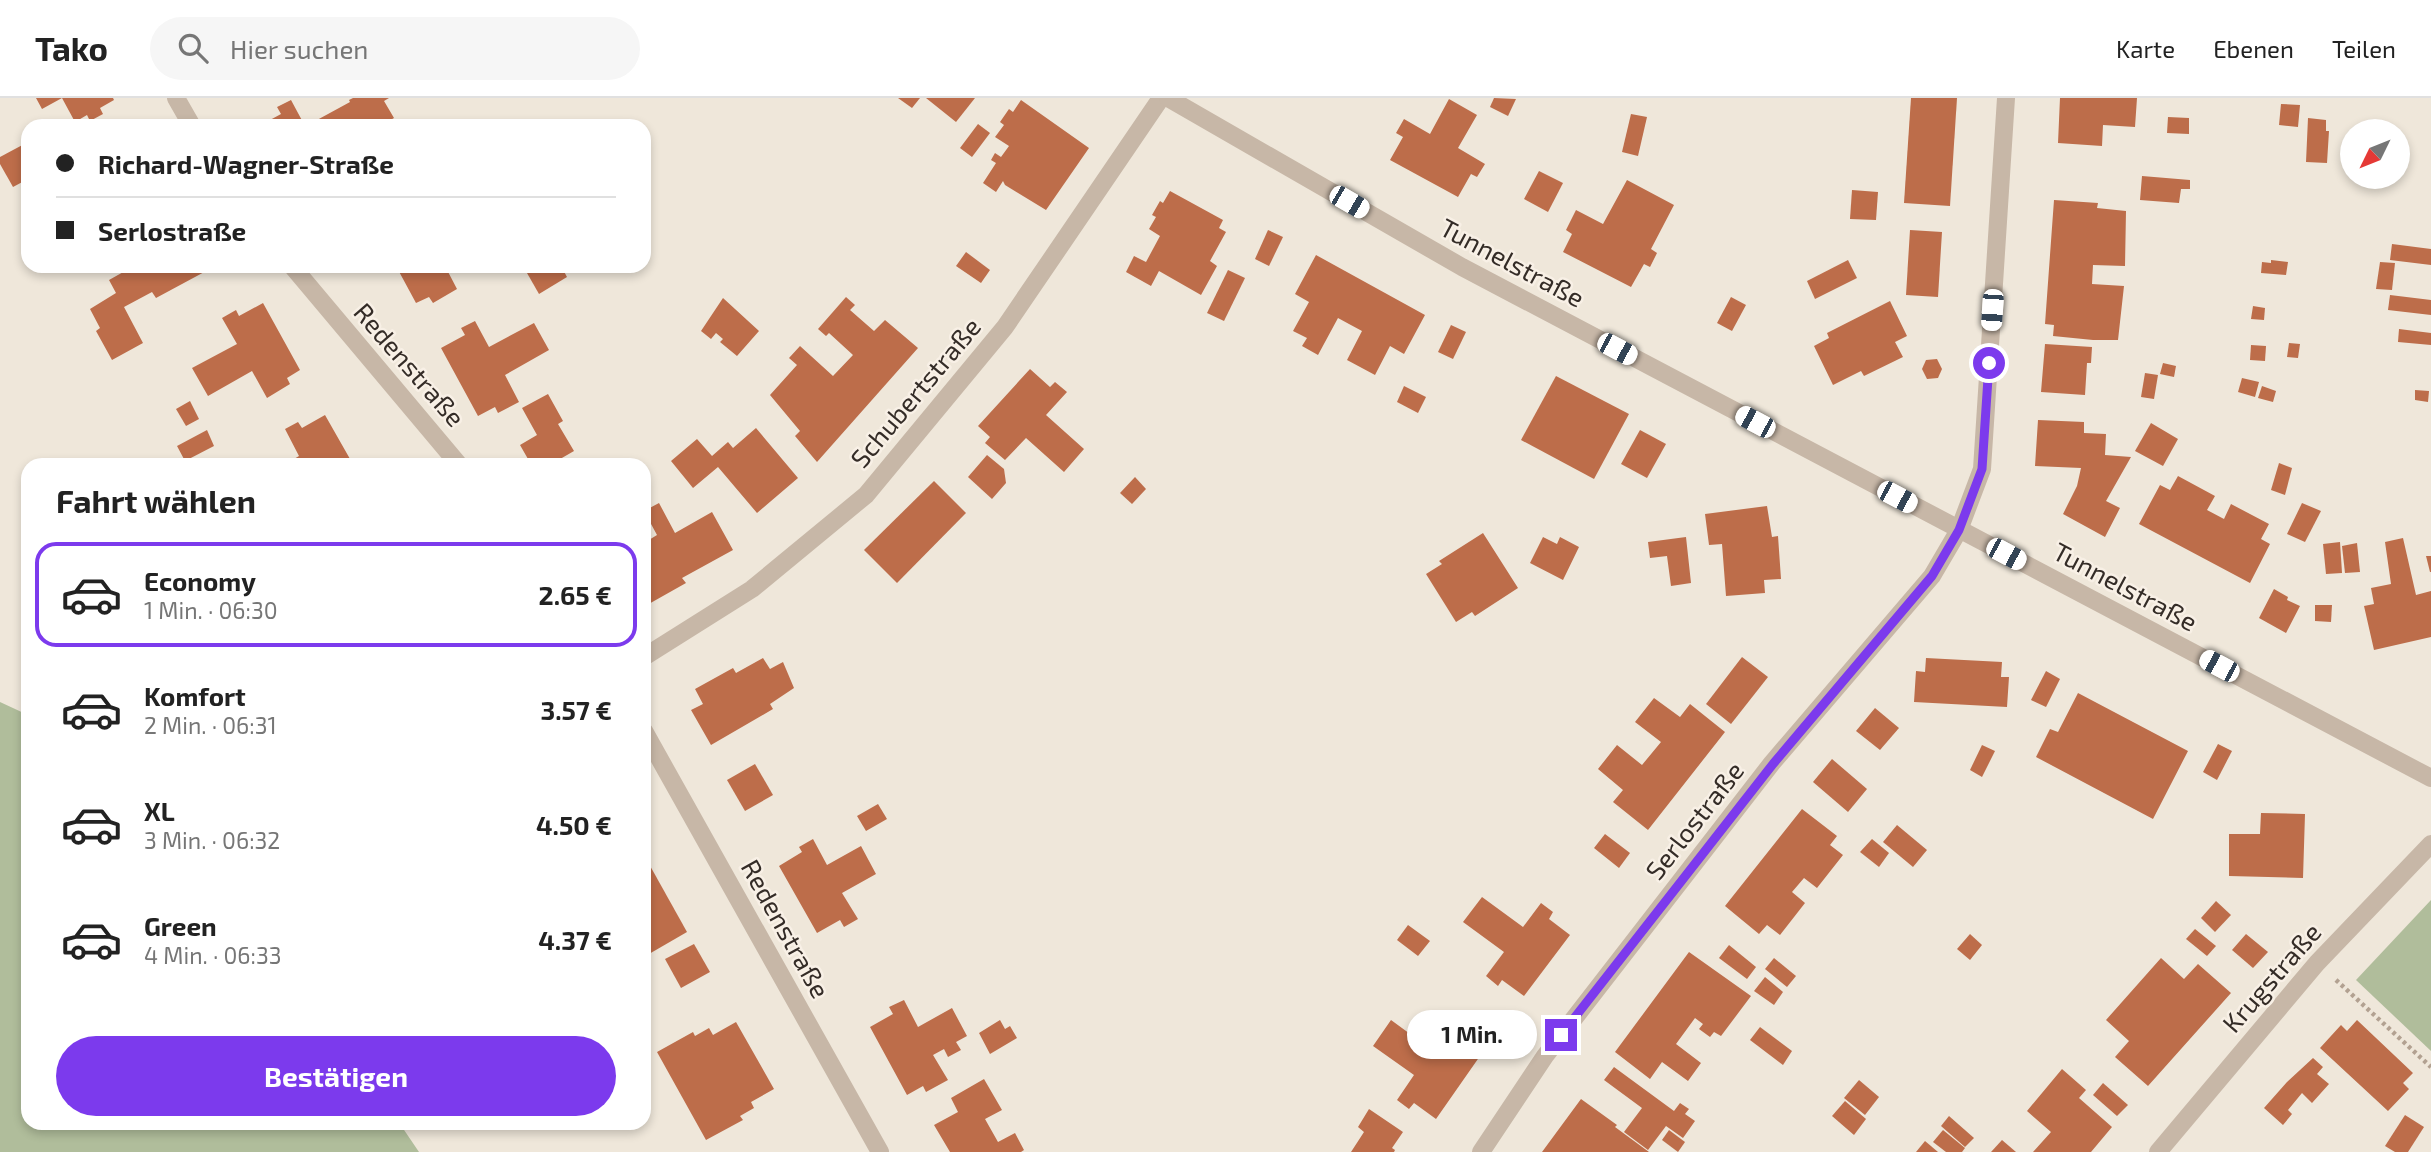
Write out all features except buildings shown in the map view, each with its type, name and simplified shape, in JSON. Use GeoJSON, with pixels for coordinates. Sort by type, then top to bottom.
{"type":"FeatureCollection","features":[{"type":"Feature","properties":{"kind":"street"},"geometry":{"type":"LineString","coordinates":[[176,98],[187,119]]}},
{"type":"Feature","properties":{"kind":"street","name":"Schubertstraße"},"geometry":{"type":"LineString","coordinates":[[651,653],[752,589],[866,495],[1005,327],[1161,98]]}},
{"type":"Feature","properties":{"kind":"street","name":"Tunnelstraße"},"geometry":{"type":"LineString","coordinates":[[1168,98],[1462,267],[2431,778]]}},
{"type":"Feature","properties":{"kind":"street","name":"Serlostraße"},"geometry":{"type":"LineString","coordinates":[[1481,1152],[1545,1056],[1773,764],[1932,576],[1959,530],[1982,469],[2006,98]]}},
{"type":"Feature","properties":{"kind":"street","name":"Redenstraße"},"geometry":{"type":"LineString","coordinates":[[298,273],[453,458]]}},
{"type":"Feature","properties":{"kind":"street","name":"Redenstraße"},"geometry":{"type":"LineString","coordinates":[[651,743],[880,1152]]}},
{"type":"Feature","properties":{"kind":"street","name":"Krugstraße"},"geometry":{"type":"LineString","coordinates":[[2158,1152],[2318,963],[2431,844]]}},
{"type":"Feature","properties":{"kind":"path"},"geometry":{"type":"LineString","coordinates":[[2318,963],[2431,1068]]}},
{"type":"Feature","properties":{"kind":"green space"},"geometry":{"type":"Polygon","coordinates":[[[0,702],[21,712],[21,1130],[404,1130],[419,1152],[0,1152],[0,702]]]}},
{"type":"Feature","properties":{"kind":"green space"},"geometry":{"type":"Polygon","coordinates":[[[2431,900],[2431,1051],[2356,980],[2431,900]]]}},
{"type":"Feature","properties":{"kind":"route"},"geometry":{"type":"LineString","coordinates":[[1561,1035],[1773,764],[1932,576],[1959,530],[1982,469],[1989,363]]}}]}
